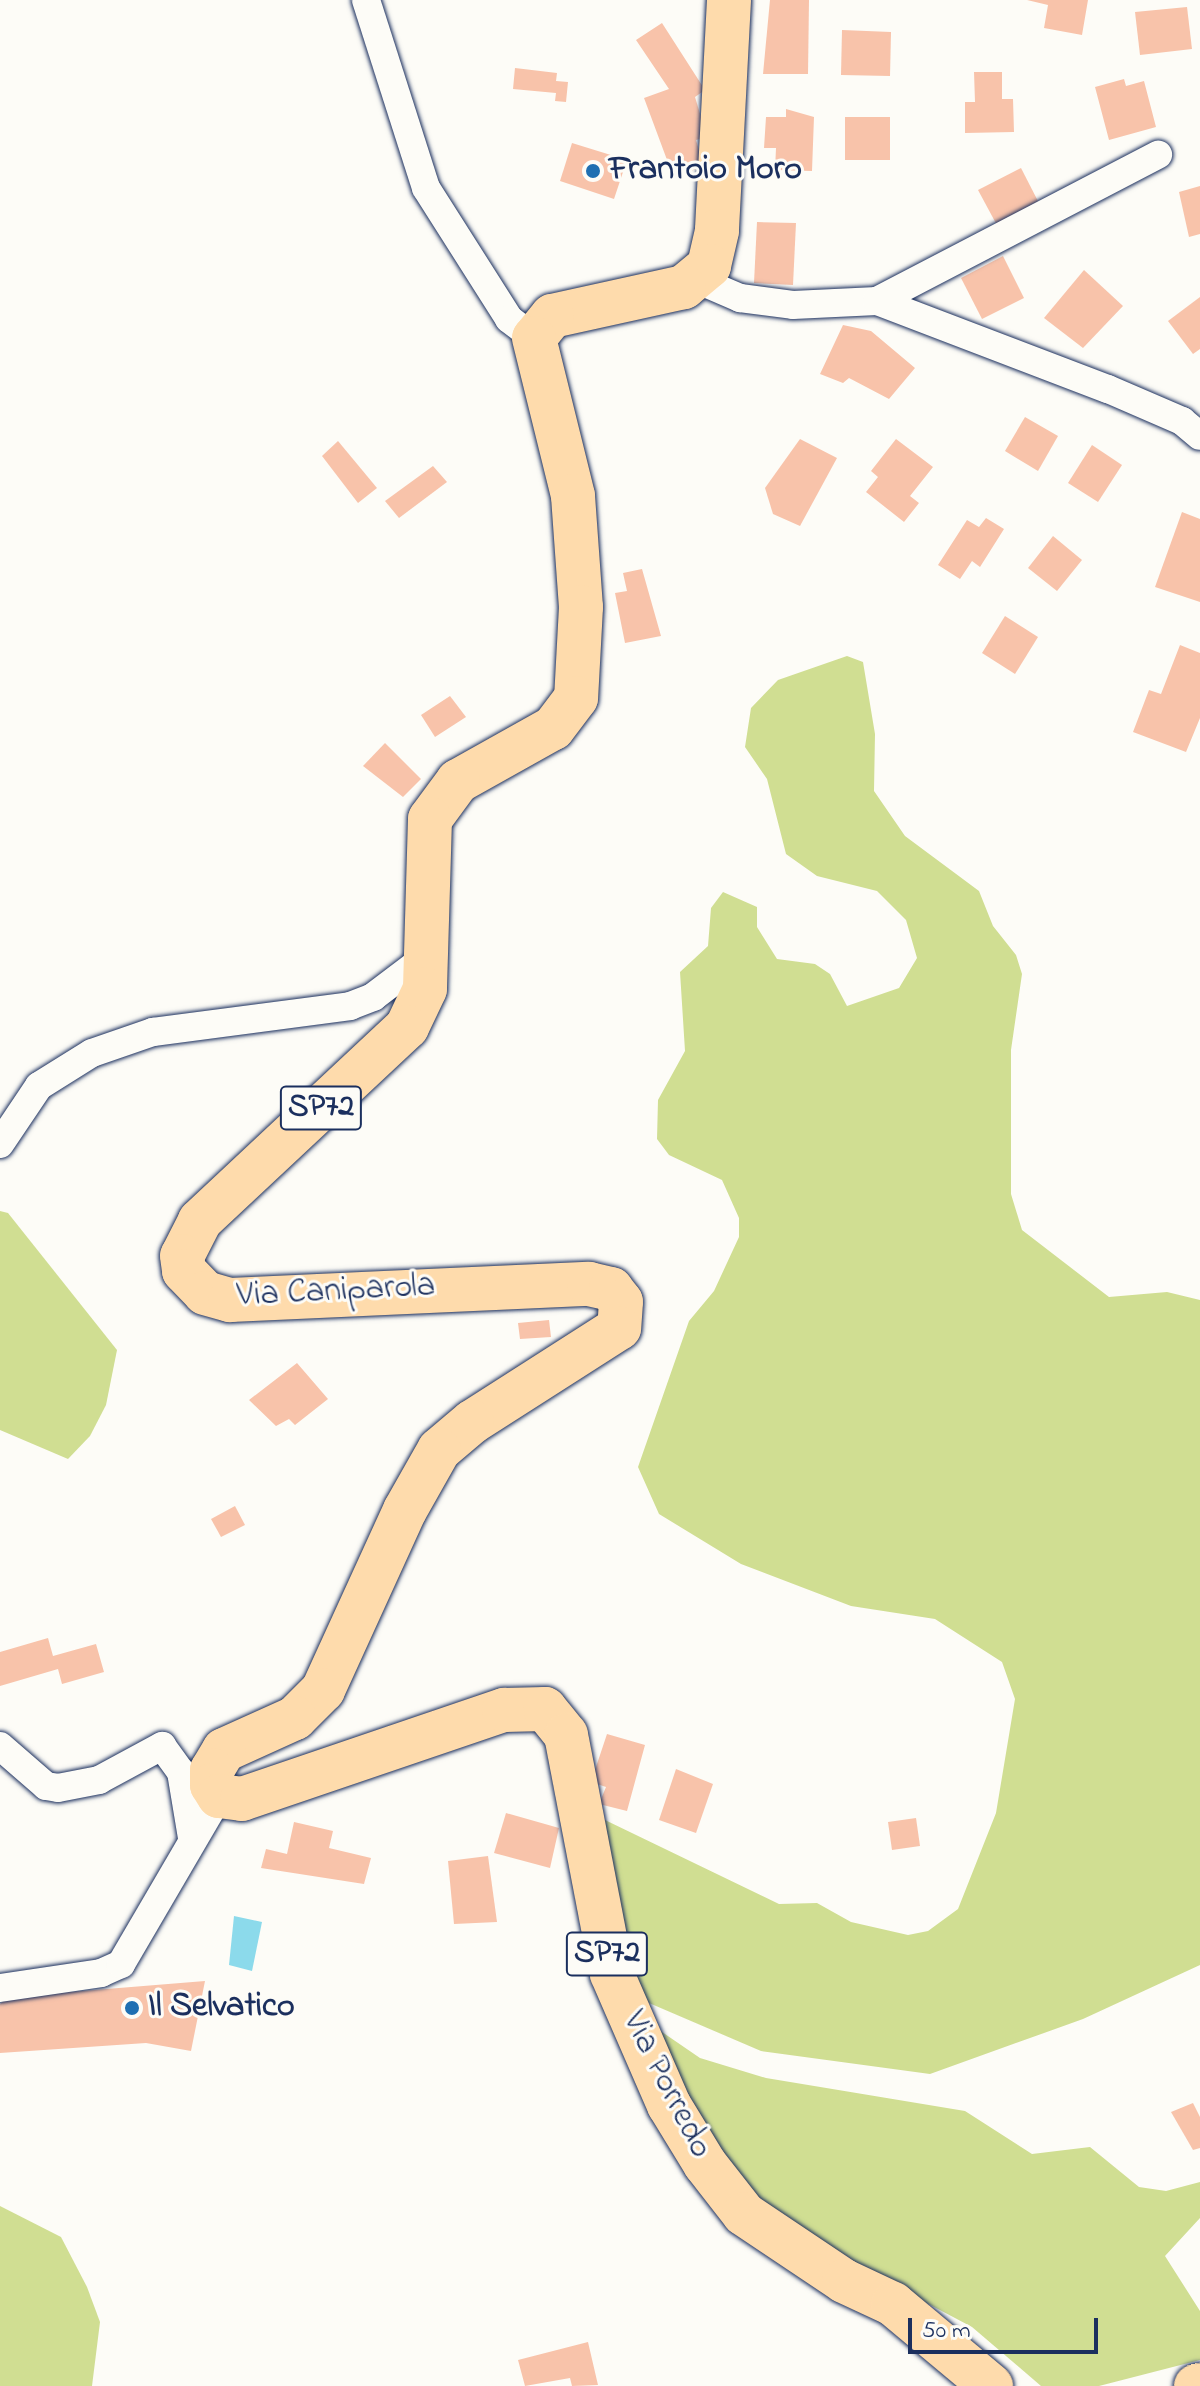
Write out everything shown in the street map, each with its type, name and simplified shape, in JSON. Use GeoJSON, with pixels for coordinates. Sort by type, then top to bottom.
{"type":"FeatureCollection","features":[{"type":"Feature","properties":{"kind":"main road"},"geometry":{"type":"LineString","coordinates":[[534,338],[552,316],[698,280],[709,266],[717,231],[729,0]]}},
{"type":"Feature","properties":{"kind":"main road","name":"Via Caniparola"},"geometry":{"type":"LineString","coordinates":[[219,1796],[212,1770],[224,1750],[295,1718],[323,1690],[399,1523],[439,1450],[472,1422],[594,1348],[619,1328],[622,1317],[611,1289],[589,1284],[230,1300],[205,1293],[184,1271],[186,1239],[200,1221],[407,1027],[425,989],[430,819],[458,781],[553,728],[569,711],[579,682],[581,607],[573,496],[534,338]]}},
{"type":"Feature","properties":{"kind":"main road","name":"Via Porredo"},"geometry":{"type":"LineString","coordinates":[[219,1796],[254,1796],[515,1707],[545,1709],[566,1735],[612,1974],[669,2105],[705,2164],[744,2214],[844,2281],[893,2304],[991,2386]]}},
{"type":"Feature","properties":{"kind":"street"},"geometry":{"type":"LineString","coordinates":[[366,0],[426,188],[509,319],[534,338]]}},
{"type":"Feature","properties":{"kind":"street"},"geometry":{"type":"LineString","coordinates":[[877,301],[1158,155]]}},
{"type":"Feature","properties":{"kind":"street"},"geometry":{"type":"LineString","coordinates":[[698,280],[740,298],[793,305],[877,301],[1108,389],[1182,421],[1200,436]]}},
{"type":"Feature","properties":{"kind":"street"},"geometry":{"type":"LineString","coordinates":[[0,1144],[39,1086],[92,1053],[153,1032],[350,1006],[373,997],[427,956]]}},
{"type":"Feature","properties":{"kind":"street"},"geometry":{"type":"LineString","coordinates":[[0,1746],[46,1786],[58,1788],[99,1780],[162,1746],[181,1772],[192,1838]]}},
{"type":"Feature","properties":{"kind":"street"},"geometry":{"type":"LineString","coordinates":[[0,1988],[101,1973],[121,1964],[219,1796]]}},
{"type":"Feature","properties":{"kind":"green space"},"geometry":{"type":"Polygon","coordinates":[[[847,656],[863,662],[875,734],[874,791],[905,836],[979,891],[993,926],[1016,955],[1022,974],[1011,1050],[1011,1194],[1022,1230],[1109,1297],[1167,1292],[1200,1300],[1200,1965],[1083,2019],[930,2074],[761,2051],[649,2003],[639,1986],[604,1839],[605,1820],[779,1904],[817,1903],[851,1922],[908,1935],[928,1931],[958,1909],[996,1813],[1015,1699],[1002,1662],[935,1619],[851,1606],[741,1564],[659,1514],[638,1467],[689,1321],[714,1291],[739,1237],[739,1218],[722,1180],[669,1155],[657,1139],[658,1100],[685,1051],[680,972],[708,946],[711,908],[723,892],[757,907],[757,927],[777,959],[815,964],[830,974],[847,1006],[899,988],[917,958],[906,920],[877,891],[817,876],[786,854],[767,779],[745,747],[751,708],[778,680],[847,656]]]}},
{"type":"Feature","properties":{"kind":"green space"},"geometry":{"type":"Polygon","coordinates":[[[0,1211],[8,1213],[117,1350],[106,1405],[90,1436],[68,1459],[0,1430],[0,1211]]]}},
{"type":"Feature","properties":{"kind":"green space"},"geometry":{"type":"Polygon","coordinates":[[[646,2021],[700,2058],[766,2078],[965,2111],[1032,2154],[1090,2147],[1139,2187],[1166,2191],[1200,2182],[1200,2218],[1165,2256],[1200,2311],[1200,2360],[1099,2386],[1041,2386],[972,2327],[798,2235],[742,2189],[646,2021]]]}},
{"type":"Feature","properties":{"kind":"green space"},"geometry":{"type":"Polygon","coordinates":[[[0,2206],[61,2237],[87,2287],[100,2322],[92,2386],[0,2386],[0,2206]]]}},
{"type":"Feature","properties":{"kind":"water"},"geometry":{"type":"Polygon","coordinates":[[[234,1916],[262,1922],[252,1971],[229,1965],[234,1916]]]}},
{"type":"Feature","properties":{"kind":"building"},"geometry":{"type":"Polygon","coordinates":[[[770,0],[809,0],[808,74],[763,74],[770,0]]]}},
{"type":"Feature","properties":{"kind":"building"},"geometry":{"type":"Polygon","coordinates":[[[1027,0],[1088,0],[1082,35],[1044,28],[1048,5],[1027,0]]]}},
{"type":"Feature","properties":{"kind":"building"},"geometry":{"type":"Polygon","coordinates":[[[1187,7],[1192,49],[1140,55],[1135,12],[1187,7]]]}},
{"type":"Feature","properties":{"kind":"building"},"geometry":{"type":"Polygon","coordinates":[[[662,23],[705,90],[695,97],[707,137],[696,140],[704,167],[673,176],[644,98],[669,89],[636,40],[662,23]]]}},
{"type":"Feature","properties":{"kind":"building"},"geometry":{"type":"Polygon","coordinates":[[[842,30],[891,32],[890,76],[841,75],[842,30]]]}},
{"type":"Feature","properties":{"kind":"building"},"geometry":{"type":"Polygon","coordinates":[[[515,68],[557,73],[556,81],[568,82],[566,102],[555,101],[556,93],[513,89],[515,68]]]}},
{"type":"Feature","properties":{"kind":"building"},"geometry":{"type":"Polygon","coordinates":[[[974,72],[1002,72],[1002,99],[1013,99],[1014,132],[965,133],[965,102],[975,102],[974,72]]]}},
{"type":"Feature","properties":{"kind":"building"},"geometry":{"type":"Polygon","coordinates":[[[1124,79],[1126,86],[1144,81],[1156,127],[1109,140],[1095,87],[1124,79]]]}},
{"type":"Feature","properties":{"kind":"building"},"geometry":{"type":"Polygon","coordinates":[[[786,109],[814,117],[812,171],[775,170],[776,148],[764,148],[766,117],[786,117],[786,109]]]}},
{"type":"Feature","properties":{"kind":"building"},"geometry":{"type":"Polygon","coordinates":[[[845,117],[890,117],[890,160],[845,160],[845,117]]]}},
{"type":"Feature","properties":{"kind":"building","name":"Frantoio Moro"},"geometry":{"type":"Polygon","coordinates":[[[572,143],[627,160],[614,199],[560,181],[572,143]]]}},
{"type":"Feature","properties":{"kind":"building"},"geometry":{"type":"Polygon","coordinates":[[[1021,168],[1041,207],[999,229],[978,190],[1021,168]]]}},
{"type":"Feature","properties":{"kind":"building"},"geometry":{"type":"Polygon","coordinates":[[[1200,186],[1200,234],[1189,237],[1179,192],[1200,186]]]}},
{"type":"Feature","properties":{"kind":"building"},"geometry":{"type":"Polygon","coordinates":[[[757,222],[796,223],[793,285],[754,283],[757,222]]]}},
{"type":"Feature","properties":{"kind":"building"},"geometry":{"type":"Polygon","coordinates":[[[1003,256],[1024,298],[982,319],[961,278],[1003,256]]]}},
{"type":"Feature","properties":{"kind":"building"},"geometry":{"type":"Polygon","coordinates":[[[1084,270],[1123,306],[1083,348],[1044,318],[1084,270]]]}},
{"type":"Feature","properties":{"kind":"building"},"geometry":{"type":"Polygon","coordinates":[[[1200,297],[1200,349],[1193,354],[1168,321],[1200,297]]]}},
{"type":"Feature","properties":{"kind":"building"},"geometry":{"type":"Polygon","coordinates":[[[843,325],[871,331],[915,368],[889,399],[849,378],[843,383],[820,374],[843,325]]]}},
{"type":"Feature","properties":{"kind":"building"},"geometry":{"type":"Polygon","coordinates":[[[1025,417],[1058,436],[1038,471],[1005,451],[1025,417]]]}},
{"type":"Feature","properties":{"kind":"building"},"geometry":{"type":"Polygon","coordinates":[[[800,439],[837,458],[800,526],[773,514],[765,488],[800,439]]]}},
{"type":"Feature","properties":{"kind":"building"},"geometry":{"type":"Polygon","coordinates":[[[896,439],[933,467],[910,496],[919,503],[904,522],[866,492],[878,477],[871,471],[896,439]]]}},
{"type":"Feature","properties":{"kind":"building"},"geometry":{"type":"Polygon","coordinates":[[[338,441],[377,488],[358,503],[322,456],[338,441]]]}},
{"type":"Feature","properties":{"kind":"building"},"geometry":{"type":"Polygon","coordinates":[[[1092,445],[1122,465],[1098,502],[1068,483],[1092,445]]]}},
{"type":"Feature","properties":{"kind":"building"},"geometry":{"type":"Polygon","coordinates":[[[433,466],[447,482],[399,518],[385,501],[433,466]]]}},
{"type":"Feature","properties":{"kind":"building"},"geometry":{"type":"Polygon","coordinates":[[[1182,512],[1200,519],[1200,602],[1155,587],[1182,512]]]}},
{"type":"Feature","properties":{"kind":"building"},"geometry":{"type":"Polygon","coordinates":[[[986,518],[1004,529],[980,567],[972,561],[960,579],[938,565],[967,520],[979,527],[986,518]]]}},
{"type":"Feature","properties":{"kind":"building"},"geometry":{"type":"Polygon","coordinates":[[[1053,536],[1082,560],[1057,591],[1028,568],[1053,536]]]}},
{"type":"Feature","properties":{"kind":"building"},"geometry":{"type":"Polygon","coordinates":[[[642,569],[661,636],[625,643],[615,593],[627,591],[623,573],[642,569]]]}},
{"type":"Feature","properties":{"kind":"building"},"geometry":{"type":"Polygon","coordinates":[[[1005,616],[1038,637],[1015,674],[982,653],[1005,616]]]}},
{"type":"Feature","properties":{"kind":"building"},"geometry":{"type":"Polygon","coordinates":[[[1180,645],[1200,653],[1200,718],[1186,752],[1133,732],[1149,690],[1161,694],[1180,645]]]}},
{"type":"Feature","properties":{"kind":"building"},"geometry":{"type":"Polygon","coordinates":[[[450,696],[466,717],[435,737],[421,715],[450,696]]]}},
{"type":"Feature","properties":{"kind":"building"},"geometry":{"type":"Polygon","coordinates":[[[385,743],[421,779],[403,797],[363,766],[385,743]]]}},
{"type":"Feature","properties":{"kind":"building"},"geometry":{"type":"Polygon","coordinates":[[[549,1320],[551,1337],[520,1339],[518,1323],[549,1320]]]}},
{"type":"Feature","properties":{"kind":"building"},"geometry":{"type":"Polygon","coordinates":[[[297,1363],[328,1399],[295,1425],[289,1419],[276,1426],[249,1400],[297,1363]]]}},
{"type":"Feature","properties":{"kind":"building"},"geometry":{"type":"Polygon","coordinates":[[[235,1506],[245,1525],[221,1537],[211,1519],[235,1506]]]}},
{"type":"Feature","properties":{"kind":"building"},"geometry":{"type":"Polygon","coordinates":[[[48,1638],[53,1656],[96,1644],[104,1672],[62,1684],[58,1669],[0,1686],[0,1652],[48,1638]]]}},
{"type":"Feature","properties":{"kind":"building"},"geometry":{"type":"Polygon","coordinates":[[[607,1734],[645,1745],[627,1811],[599,1804],[606,1787],[591,1782],[607,1734]]]}},
{"type":"Feature","properties":{"kind":"building"},"geometry":{"type":"Polygon","coordinates":[[[676,1769],[713,1784],[696,1833],[659,1820],[676,1769]]]}},
{"type":"Feature","properties":{"kind":"building"},"geometry":{"type":"Polygon","coordinates":[[[506,1813],[559,1828],[550,1868],[494,1853],[506,1813]]]}},
{"type":"Feature","properties":{"kind":"building"},"geometry":{"type":"Polygon","coordinates":[[[916,1818],[920,1846],[892,1850],[888,1822],[916,1818]]]}},
{"type":"Feature","properties":{"kind":"building"},"geometry":{"type":"Polygon","coordinates":[[[294,1822],[333,1831],[329,1848],[371,1858],[364,1884],[261,1868],[266,1849],[287,1854],[294,1822]]]}},
{"type":"Feature","properties":{"kind":"building"},"geometry":{"type":"Polygon","coordinates":[[[488,1856],[497,1922],[454,1924],[448,1861],[488,1856]]]}},
{"type":"Feature","properties":{"kind":"building"},"geometry":{"type":"Polygon","coordinates":[[[205,1981],[191,2051],[146,2043],[0,2053],[0,2004],[8,1997],[205,1981]]]}},
{"type":"Feature","properties":{"kind":"building"},"geometry":{"type":"Polygon","coordinates":[[[1193,2103],[1200,2117],[1200,2148],[1193,2150],[1171,2112],[1193,2103]]]}},
{"type":"Feature","properties":{"kind":"building"},"geometry":{"type":"Polygon","coordinates":[[[588,2342],[598,2385],[572,2386],[570,2378],[525,2386],[518,2360],[588,2342]]]}},
{"type":"Feature","properties":{"kind":"place","name":"Frantoio Moro"},"geometry":{"type":"Point","coordinates":[593,171]}},
{"type":"Feature","properties":{"kind":"place","name":"Il Selvatico"},"geometry":{"type":"Point","coordinates":[132,2008]}}]}
